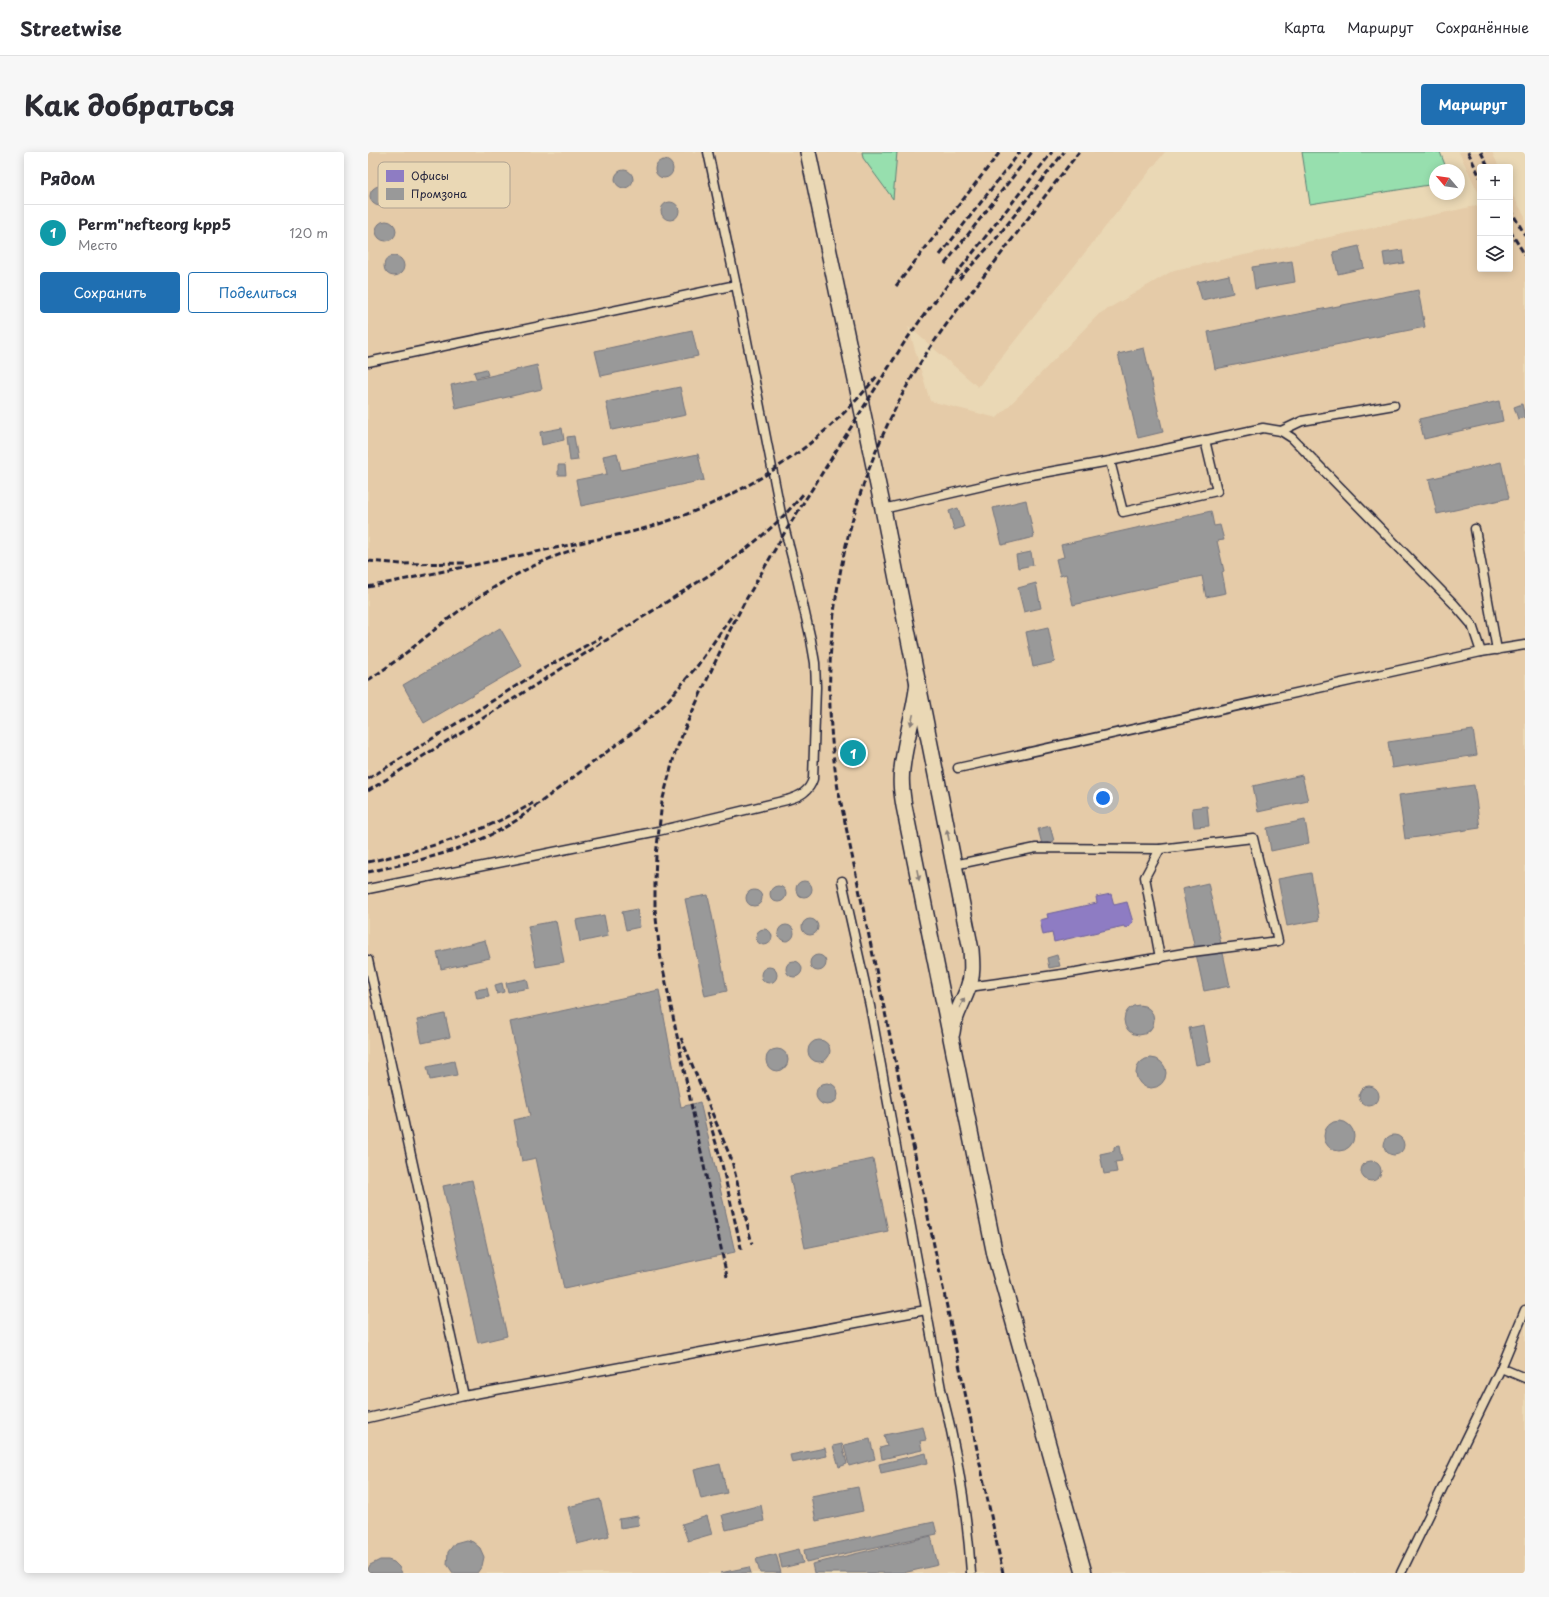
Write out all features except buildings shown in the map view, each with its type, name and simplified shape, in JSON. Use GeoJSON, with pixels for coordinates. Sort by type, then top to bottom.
{"type":"FeatureCollection","features":[{"type":"Feature","properties":{"kind":"street"},"geometry":{"type":"LineString","coordinates":[[808,152],[883,509],[971,950],[972,975],[969,987],[952,1028],[951,1040]]}},
{"type":"Feature","properties":{"kind":"street"},"geometry":{"type":"LineString","coordinates":[[918,682],[904,756],[901,784],[904,806],[995,1255],[1084,1573]]}},
{"type":"Feature","properties":{"kind":"lane"},"geometry":{"type":"LineString","coordinates":[[368,889],[658,831],[772,804],[802,795],[811,784],[813,779],[816,714],[815,663],[794,565],[782,519],[708,152]]}},
{"type":"Feature","properties":{"kind":"lane"},"geometry":{"type":"LineString","coordinates":[[368,362],[736,285]]}},
{"type":"Feature","properties":{"kind":"lane"},"geometry":{"type":"LineString","coordinates":[[1281,431],[1302,421],[1394,405]]}},
{"type":"Feature","properties":{"kind":"lane"},"geometry":{"type":"LineString","coordinates":[[883,509],[1026,476],[1110,461],[1263,428],[1281,431],[1292,438],[1454,604],[1472,625],[1481,652]]}},
{"type":"Feature","properties":{"kind":"lane"},"geometry":{"type":"LineString","coordinates":[[1110,461],[1123,512],[1217,491],[1205,440]]}},
{"type":"Feature","properties":{"kind":"lane"},"geometry":{"type":"LineString","coordinates":[[1475,529],[1497,650]]}},
{"type":"Feature","properties":{"kind":"lane"},"geometry":{"type":"LineString","coordinates":[[958,768],[1481,652],[1525,645]]}},
{"type":"Feature","properties":{"kind":"lane"},"geometry":{"type":"LineString","coordinates":[[954,865],[1036,848],[1160,849],[1253,838],[1278,941],[969,987]]}},
{"type":"Feature","properties":{"kind":"lane"},"geometry":{"type":"LineString","coordinates":[[1160,849],[1145,877],[1160,958]]}},
{"type":"Feature","properties":{"kind":"lane"},"geometry":{"type":"LineString","coordinates":[[842,881],[873,1021],[941,1389],[952,1428],[965,1507],[971,1573]]}},
{"type":"Feature","properties":{"kind":"lane"},"geometry":{"type":"LineString","coordinates":[[368,960],[464,1396]]}},
{"type":"Feature","properties":{"kind":"lane"},"geometry":{"type":"LineString","coordinates":[[368,1418],[464,1396],[926,1310]]}},
{"type":"Feature","properties":{"kind":"lane"},"geometry":{"type":"LineString","coordinates":[[1402,1573],[1501,1368],[1525,1310]]}},
{"type":"Feature","properties":{"kind":"lane"},"geometry":{"type":"LineString","coordinates":[[1501,1368],[1525,1378]]}},
{"type":"Feature","properties":{"kind":"shaded area"},"geometry":{"type":"Polygon","coordinates":[[[368,152],[1165,152],[978,387],[908,326],[930,401],[997,418],[1099,314],[1174,270],[1477,206],[1477,272],[1513,272],[1513,196],[1525,216],[1525,1573],[368,1573],[368,152]]]}},
{"type":"Feature","properties":{"kind":"shaded area"},"geometry":{"type":"Polygon","coordinates":[[[1459,152],[1492,152],[1498,164],[1477,164],[1477,190],[1459,152]]]}},
{"type":"Feature","properties":{"kind":"green space"},"geometry":{"type":"Polygon","coordinates":[[[862,152],[897,152],[893,199],[863,158],[862,152]]]}},
{"type":"Feature","properties":{"kind":"green space"},"geometry":{"type":"Polygon","coordinates":[[[1302,152],[1440,152],[1445,164],[1429,164],[1429,185],[1310,204],[1302,152]]]}},
{"type":"Feature","properties":{"kind":"railway"},"geometry":{"type":"LineString","coordinates":[[896,286],[1000,152]]}},
{"type":"Feature","properties":{"kind":"railway"},"geometry":{"type":"LineString","coordinates":[[940,255],[1020,152]]}},
{"type":"Feature","properties":{"kind":"railway"},"geometry":{"type":"LineString","coordinates":[[945,264],[1032,152]]}},
{"type":"Feature","properties":{"kind":"railway"},"geometry":{"type":"LineString","coordinates":[[727,1277],[660,954],[655,909],[656,856],[662,802],[675,753],[729,632],[785,532],[904,343],[924,315],[1052,152]]}},
{"type":"Feature","properties":{"kind":"railway"},"geometry":{"type":"LineString","coordinates":[[959,279],[995,240],[1064,152]]}},
{"type":"Feature","properties":{"kind":"railway"},"geometry":{"type":"LineString","coordinates":[[1003,1573],[838,789],[831,734],[830,679],[833,624],[841,570],[853,517],[870,465],[892,414],[936,338],[1079,152]]}},
{"type":"Feature","properties":{"kind":"railway"},"geometry":{"type":"LineString","coordinates":[[1468,152],[1477,171]]}},
{"type":"Feature","properties":{"kind":"railway"},"geometry":{"type":"LineString","coordinates":[[1481,152],[1487,164]]}},
{"type":"Feature","properties":{"kind":"railway"},"geometry":{"type":"LineString","coordinates":[[1513,214],[1525,235]]}},
{"type":"Feature","properties":{"kind":"railway"},"geometry":{"type":"LineString","coordinates":[[1513,236],[1525,255]]}},
{"type":"Feature","properties":{"kind":"railway"},"geometry":{"type":"LineString","coordinates":[[368,587],[627,533],[663,523],[699,509],[733,494],[796,454],[825,430],[852,404],[877,376]]}},
{"type":"Feature","properties":{"kind":"railway"},"geometry":{"type":"LineString","coordinates":[[368,791],[725,565],[767,532],[804,493]]}},
{"type":"Feature","properties":{"kind":"railway"},"geometry":{"type":"LineString","coordinates":[[368,680],[397,660],[443,623],[490,590],[523,571],[575,549]]}},
{"type":"Feature","properties":{"kind":"railway"},"geometry":{"type":"LineString","coordinates":[[368,561],[402,564],[464,563]]}},
{"type":"Feature","properties":{"kind":"railway"},"geometry":{"type":"LineString","coordinates":[[368,872],[445,853],[481,839],[517,820],[637,729],[664,705],[698,665],[733,614]]}},
{"type":"Feature","properties":{"kind":"railway"},"geometry":{"type":"LineString","coordinates":[[368,779],[543,669],[602,637]]}},
{"type":"Feature","properties":{"kind":"railway"},"geometry":{"type":"LineString","coordinates":[[368,862],[411,852],[473,832],[513,814],[533,803]]}},
{"type":"Feature","properties":{"kind":"railway"},"geometry":{"type":"LineString","coordinates":[[681,1038],[732,1161],[752,1244]]}},
{"type":"Feature","properties":{"kind":"railway"},"geometry":{"type":"LineString","coordinates":[[707,1113],[721,1160],[742,1252]]}},
{"type":"Feature","properties":{"kind":"place","name":"Perm\"nefteorg kpp5"},"geometry":{"type":"Point","coordinates":[853,753]}}]}
